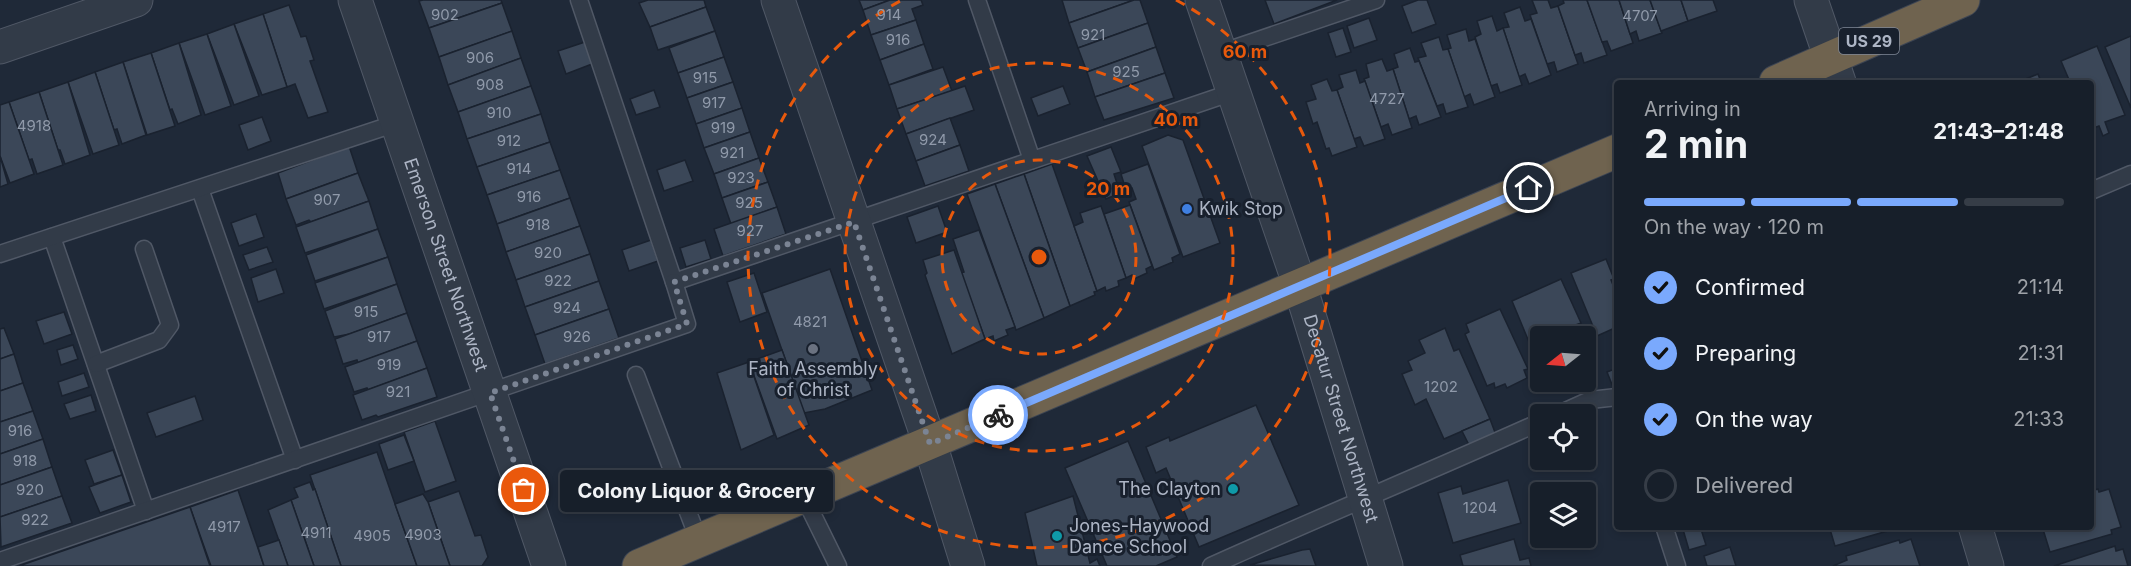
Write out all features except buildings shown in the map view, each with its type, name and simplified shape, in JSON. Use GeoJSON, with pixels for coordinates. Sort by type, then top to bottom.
{"type":"FeatureCollection","features":[{"type":"Feature","properties":{"kind":"highway","name":"US 29"},"geometry":{"type":"LineString","coordinates":[[1786,80],[1835,70],[1963,0]]}},
{"type":"Feature","properties":{"kind":"highway"},"geometry":{"type":"LineString","coordinates":[[639,566],[1614,152]]}},
{"type":"Feature","properties":{"kind":"street"},"geometry":{"type":"LineString","coordinates":[[0,47],[136,0]]}},
{"type":"Feature","properties":{"kind":"street","name":"Emerson Street Northwest"},"geometry":{"type":"LineString","coordinates":[[355,0],[549,566]]}},
{"type":"Feature","properties":{"kind":"street"},"geometry":{"type":"LineString","coordinates":[[778,0],[930,444],[968,566]]}},
{"type":"Feature","properties":{"kind":"street","name":"Decatur Street Northwest"},"geometry":{"type":"LineString","coordinates":[[1202,0],[1300,286],[1386,566]]}},
{"type":"Feature","properties":{"kind":"street"},"geometry":{"type":"LineString","coordinates":[[1811,0],[1835,70]]}},
{"type":"Feature","properties":{"kind":"street"},"geometry":{"type":"LineString","coordinates":[[1976,530],[1987,566]]}},
{"type":"Feature","properties":{"kind":"lane"},"geometry":{"type":"LineString","coordinates":[[0,561],[687,324],[579,0]]}},
{"type":"Feature","properties":{"kind":"lane"},"geometry":{"type":"LineString","coordinates":[[977,0],[1032,160]]}},
{"type":"Feature","properties":{"kind":"lane"},"geometry":{"type":"LineString","coordinates":[[1220,53],[1376,0]]}},
{"type":"Feature","properties":{"kind":"lane"},"geometry":{"type":"LineString","coordinates":[[674,282],[1233,92]]}},
{"type":"Feature","properties":{"kind":"lane"},"geometry":{"type":"LineString","coordinates":[[0,254],[397,123]]}},
{"type":"Feature","properties":{"kind":"lane"},"geometry":{"type":"LineString","coordinates":[[2094,190],[2131,174]]}},
{"type":"Feature","properties":{"kind":"lane"},"geometry":{"type":"LineString","coordinates":[[200,189],[295,460]]}},
{"type":"Feature","properties":{"kind":"lane"},"geometry":{"type":"LineString","coordinates":[[52,237],[146,510]]}},
{"type":"Feature","properties":{"kind":"lane"},"geometry":{"type":"LineString","coordinates":[[96,364],[159,340],[170,325],[144,249]]}},
{"type":"Feature","properties":{"kind":"lane"},"geometry":{"type":"LineString","coordinates":[[636,375],[699,541]]}},
{"type":"Feature","properties":{"kind":"lane"},"geometry":{"type":"LineString","coordinates":[[1581,404],[1590,400],[1614,397]]}},
{"type":"Feature","properties":{"kind":"lane"},"geometry":{"type":"LineString","coordinates":[[1211,566],[1530,426]]}},
{"type":"Feature","properties":{"kind":"lane"},"geometry":{"type":"LineString","coordinates":[[804,497],[839,565]]}},
{"type":"Feature","properties":{"kind":"lane"},"geometry":{"type":"LineString","coordinates":[[1665,530],[1677,566]]}},
{"type":"Feature","properties":{"kind":"way so far"},"geometry":{"type":"LineString","coordinates":[[524,490],[490,393],[687,324],[674,282],[854,222],[930,444],[998,415]]}},
{"type":"Feature","properties":{"kind":"place","name":"Kwik Stop"},"geometry":{"type":"Point","coordinates":[1187,209]}},
{"type":"Feature","properties":{"kind":"place","name":"Faith Assembly of Christ"},"geometry":{"type":"Point","coordinates":[813,349]}},
{"type":"Feature","properties":{"kind":"place","name":"The Clayton"},"geometry":{"type":"Point","coordinates":[1233,489]}},
{"type":"Feature","properties":{"kind":"place","name":"Colony Liquor & Grocery"},"geometry":{"type":"Point","coordinates":[524,490]}},
{"type":"Feature","properties":{"kind":"place","name":"Jones-Haywood Dance School"},"geometry":{"type":"Point","coordinates":[1057,536]}},
{"type":"Feature","properties":{"kind":"route"},"geometry":{"type":"LineString","coordinates":[[998,415],[1529,188]]}}]}
